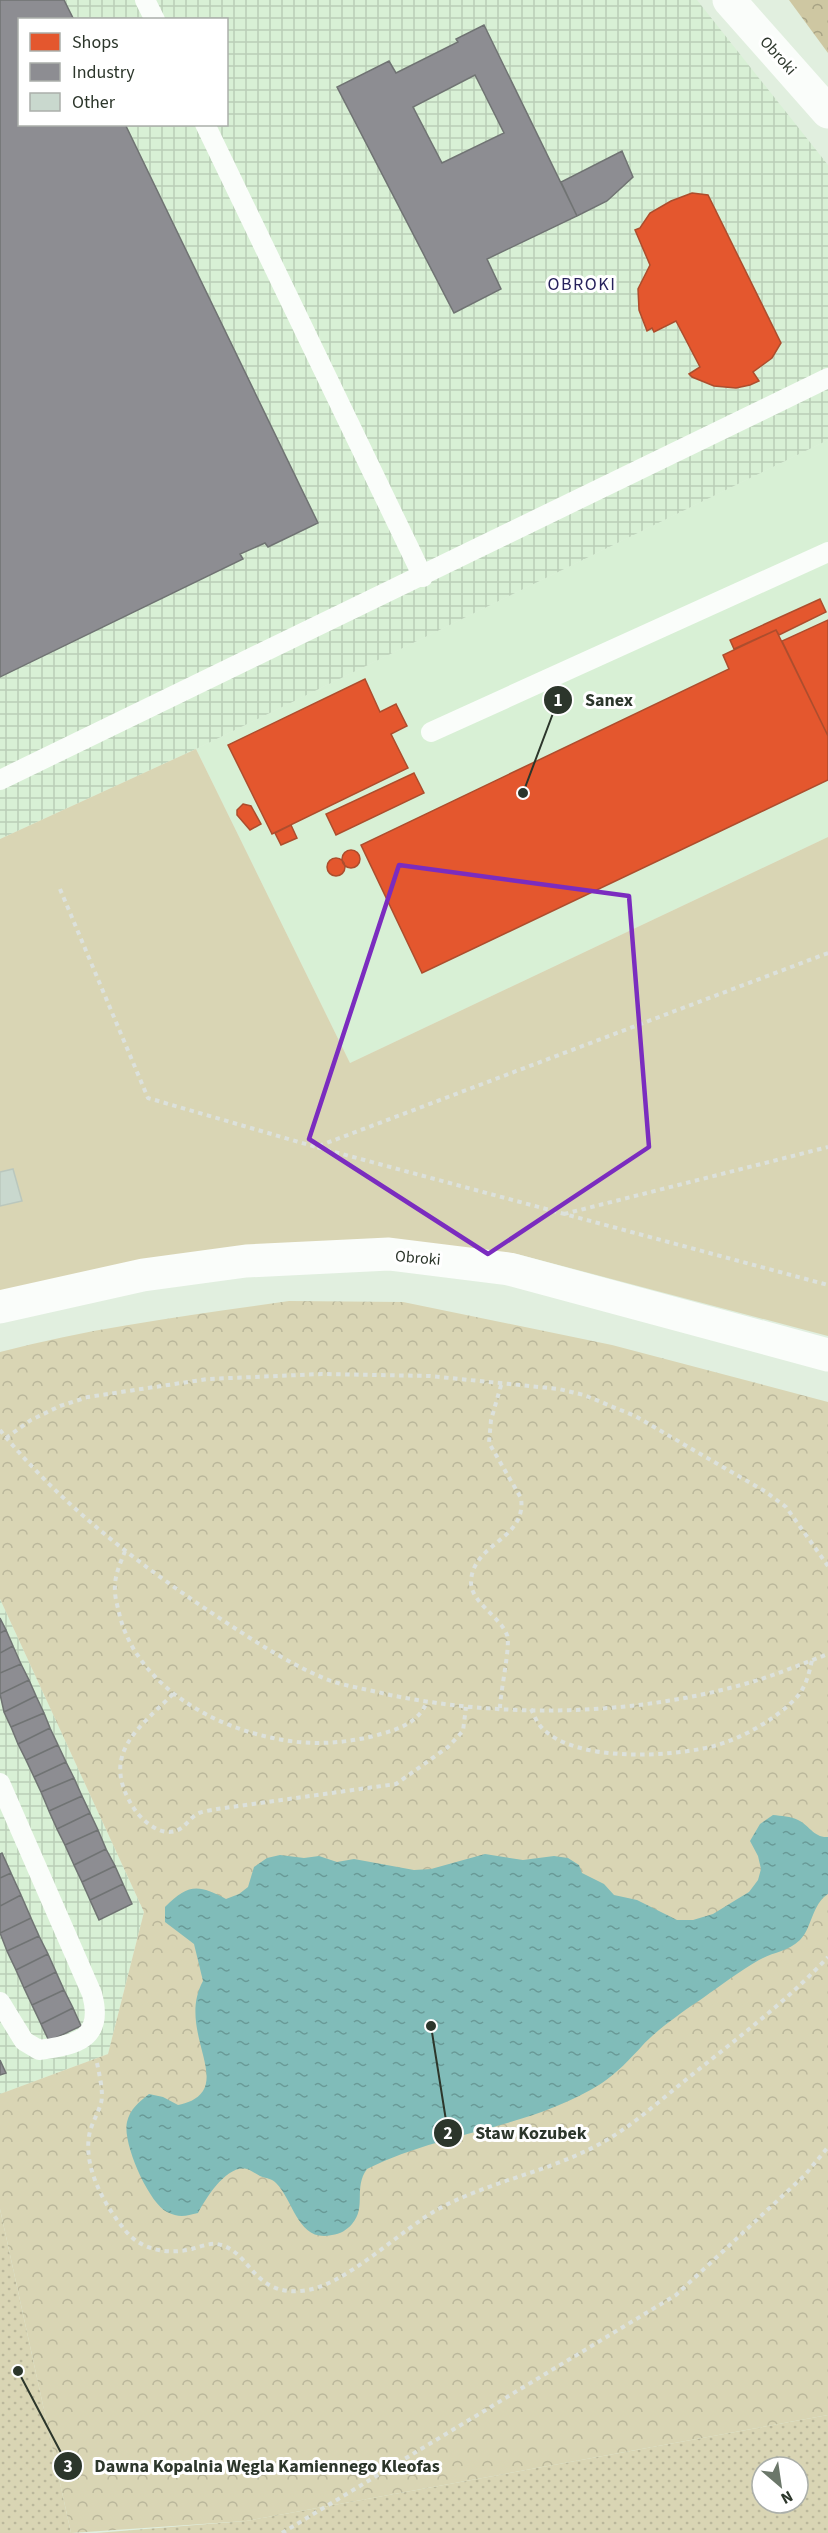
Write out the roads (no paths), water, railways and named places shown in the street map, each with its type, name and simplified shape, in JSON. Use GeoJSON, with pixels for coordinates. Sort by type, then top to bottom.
{"type":"FeatureCollection","features":[{"type":"Feature","properties":{"kind":"street","name":"Obroki"},"geometry":{"type":"LineString","coordinates":[[729,0],[828,112]]}},
{"type":"Feature","properties":{"kind":"street","name":"Obroki"},"geometry":{"type":"LineString","coordinates":[[0,1307],[143,1275],[246,1261],[389,1254],[509,1269],[828,1355]]}},
{"type":"Feature","properties":{"kind":"lane"},"geometry":{"type":"LineString","coordinates":[[145,0],[154,18]]}},
{"type":"Feature","properties":{"kind":"lane"},"geometry":{"type":"LineString","coordinates":[[206,126],[423,577]]}},
{"type":"Feature","properties":{"kind":"lane"},"geometry":{"type":"LineString","coordinates":[[0,780],[423,577],[828,378]]}},
{"type":"Feature","properties":{"kind":"lane"},"geometry":{"type":"LineString","coordinates":[[431,732],[828,552]]}},
{"type":"Feature","properties":{"kind":"lane"},"geometry":{"type":"LineString","coordinates":[[0,1783],[92,1994],[97,2014],[92,2031],[77,2040],[39,2050],[24,2041],[0,2002]]}},
{"type":"Feature","properties":{"kind":"water"},"geometry":{"type":"Polygon","coordinates":[[[773,1815],[795,1819],[815,1833],[828,1837],[828,1894],[819,1904],[804,1935],[790,1947],[764,1957],[745,1969],[679,2014],[647,2040],[623,2066],[602,2083],[546,2110],[426,2146],[367,2169],[361,2183],[359,2211],[352,2224],[341,2233],[321,2236],[311,2233],[298,2219],[275,2182],[247,2169],[239,2169],[225,2177],[206,2199],[198,2213],[186,2216],[175,2215],[167,2212],[152,2197],[138,2172],[129,2144],[127,2122],[130,2113],[149,2094],[163,2097],[178,2105],[188,2102],[201,2094],[206,2081],[195,2013],[197,1997],[203,1981],[194,1944],[165,1922],[165,1907],[180,1894],[187,1890],[200,1889],[226,1899],[239,1894],[248,1887],[254,1867],[267,1858],[280,1855],[304,1858],[319,1856],[337,1862],[354,1859],[414,1870],[431,1869],[485,1854],[523,1860],[554,1856],[568,1858],[579,1865],[582,1873],[604,1884],[614,1895],[637,1900],[677,1920],[693,1920],[713,1914],[749,1892],[758,1880],[761,1869],[758,1856],[750,1841],[760,1824],[773,1815]]]}},
{"type":"Feature","properties":{"kind":"place","name":"Sanex"},"geometry":{"type":"Point","coordinates":[523,793]}},
{"type":"Feature","properties":{"kind":"place","name":"Staw Kozubek"},"geometry":{"type":"Point","coordinates":[431,2026]}},
{"type":"Feature","properties":{"kind":"place","name":"Dawna Kopalnia Węgla Kamiennego Kleofas"},"geometry":{"type":"Point","coordinates":[18,2371]}},
{"type":"Feature","properties":{"kind":"district","name":"OBROKI"},"geometry":{"type":"Point","coordinates":[582,284]}}]}
